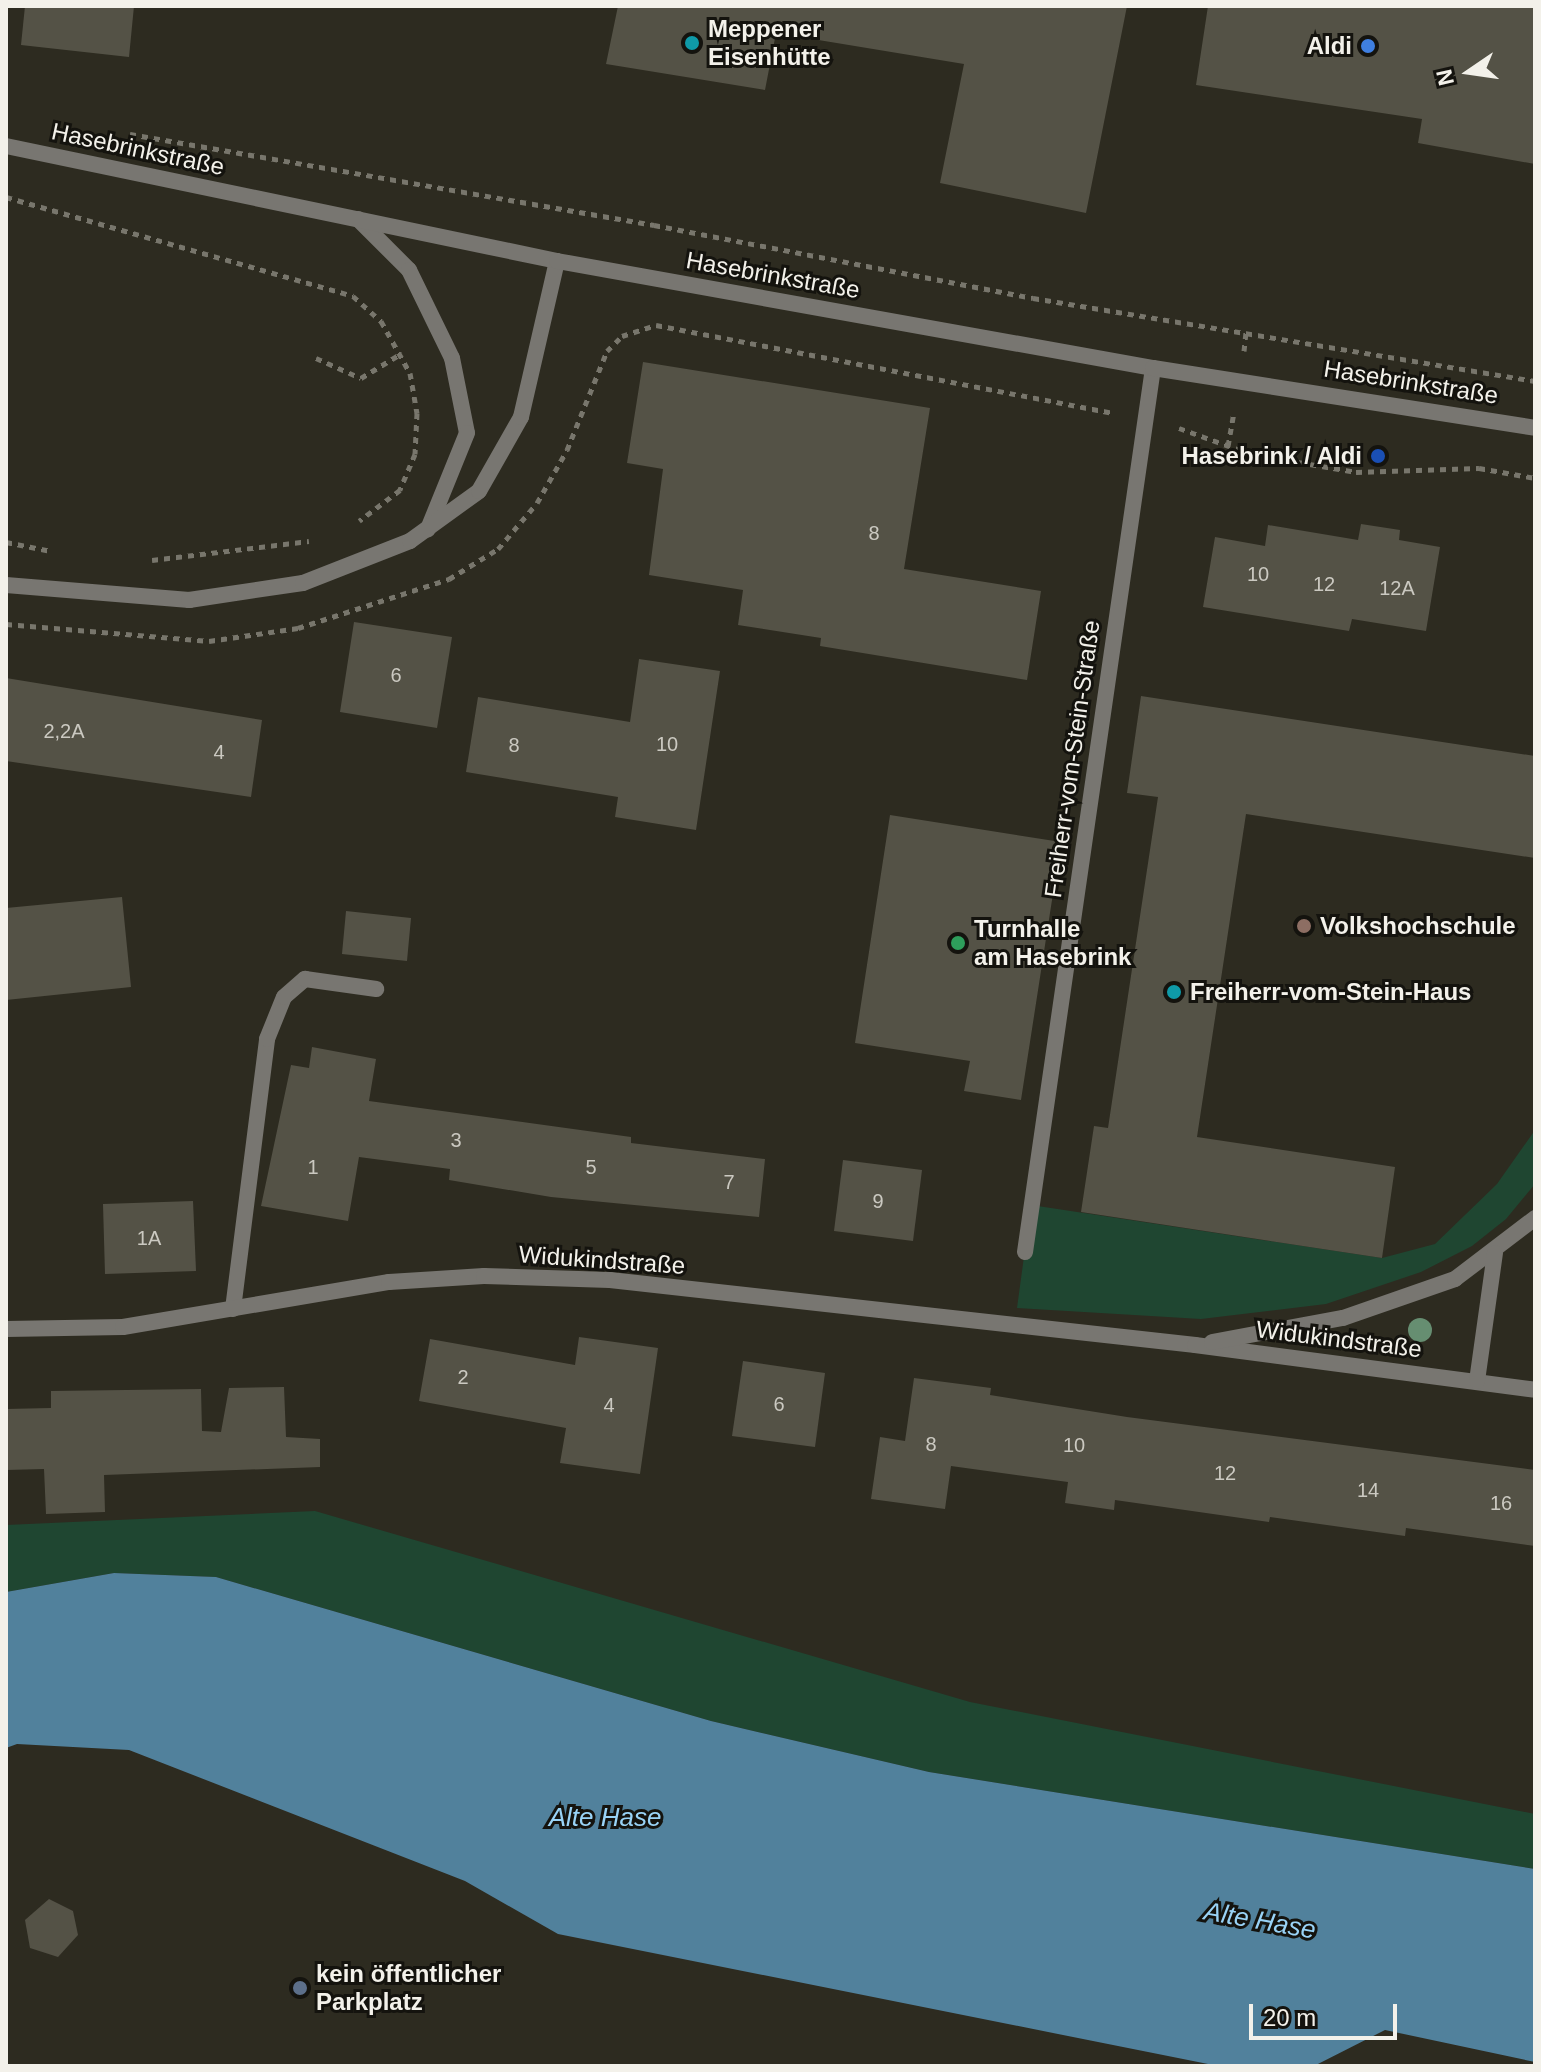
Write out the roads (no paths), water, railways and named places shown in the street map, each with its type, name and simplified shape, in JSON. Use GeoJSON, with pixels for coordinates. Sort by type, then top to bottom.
{"type":"FeatureCollection","features":[{"type":"Feature","properties":{"kind":"street","name":"Hasebrinkstraße"},"geometry":{"type":"LineString","coordinates":[[6,146],[557,261],[1153,368],[1535,428]]}},
{"type":"Feature","properties":{"kind":"street"},"geometry":{"type":"LineString","coordinates":[[358,219],[409,270],[452,358],[467,433],[428,529]]}},
{"type":"Feature","properties":{"kind":"street"},"geometry":{"type":"LineString","coordinates":[[6,585],[189,600],[303,583],[428,529],[479,491],[521,417],[557,261]]}},
{"type":"Feature","properties":{"kind":"street","name":"Freiherr-vom-Stein-Straße"},"geometry":{"type":"LineString","coordinates":[[1025,1252],[1153,368]]}},
{"type":"Feature","properties":{"kind":"street"},"geometry":{"type":"LineString","coordinates":[[233,1309],[267,1039],[284,997],[305,979],[376,989]]}},
{"type":"Feature","properties":{"kind":"street","name":"Widukindstraße"},"geometry":{"type":"LineString","coordinates":[[1195,1345],[1343,1318],[1455,1279],[1495,1253],[1535,1218]]}},
{"type":"Feature","properties":{"kind":"street"},"geometry":{"type":"LineString","coordinates":[[1477,1381],[1495,1253]]}},
{"type":"Feature","properties":{"kind":"street","name":"Widukindstraße"},"geometry":{"type":"LineString","coordinates":[[6,1329],[123,1327],[389,1282],[484,1276],[610,1280],[1195,1345],[1535,1390]]}},
{"type":"Feature","properties":{"kind":"water","name":"Alte Hase"},"geometry":{"type":"Polygon","coordinates":[[[114,1573],[216,1577],[711,1721],[929,1772],[1535,1869],[1535,2062],[1385,2030],[1314,2066],[1218,2066],[558,1934],[465,1881],[129,1750],[17,1744],[6,1748],[6,1592],[114,1573]]]}},
{"type":"Feature","properties":{"kind":"place","name":"Meppener Eisenhütte"},"geometry":{"type":"Point","coordinates":[692,43]}},
{"type":"Feature","properties":{"kind":"place","name":"Aldi"},"geometry":{"type":"Point","coordinates":[1368,46]}},
{"type":"Feature","properties":{"kind":"place","name":"Hasebrink / Aldi"},"geometry":{"type":"Point","coordinates":[1378,456]}},
{"type":"Feature","properties":{"kind":"place","name":"Volkshochschule"},"geometry":{"type":"Point","coordinates":[1304,926]}},
{"type":"Feature","properties":{"kind":"place","name":"Turnhalle am Hasebrink"},"geometry":{"type":"Point","coordinates":[958,943]}},
{"type":"Feature","properties":{"kind":"place","name":"Freiherr-vom-Stein-Haus"},"geometry":{"type":"Point","coordinates":[1174,992]}},
{"type":"Feature","properties":{"kind":"place","name":"kein öffentlicher Parkplatz"},"geometry":{"type":"Point","coordinates":[300,1988]}}]}
